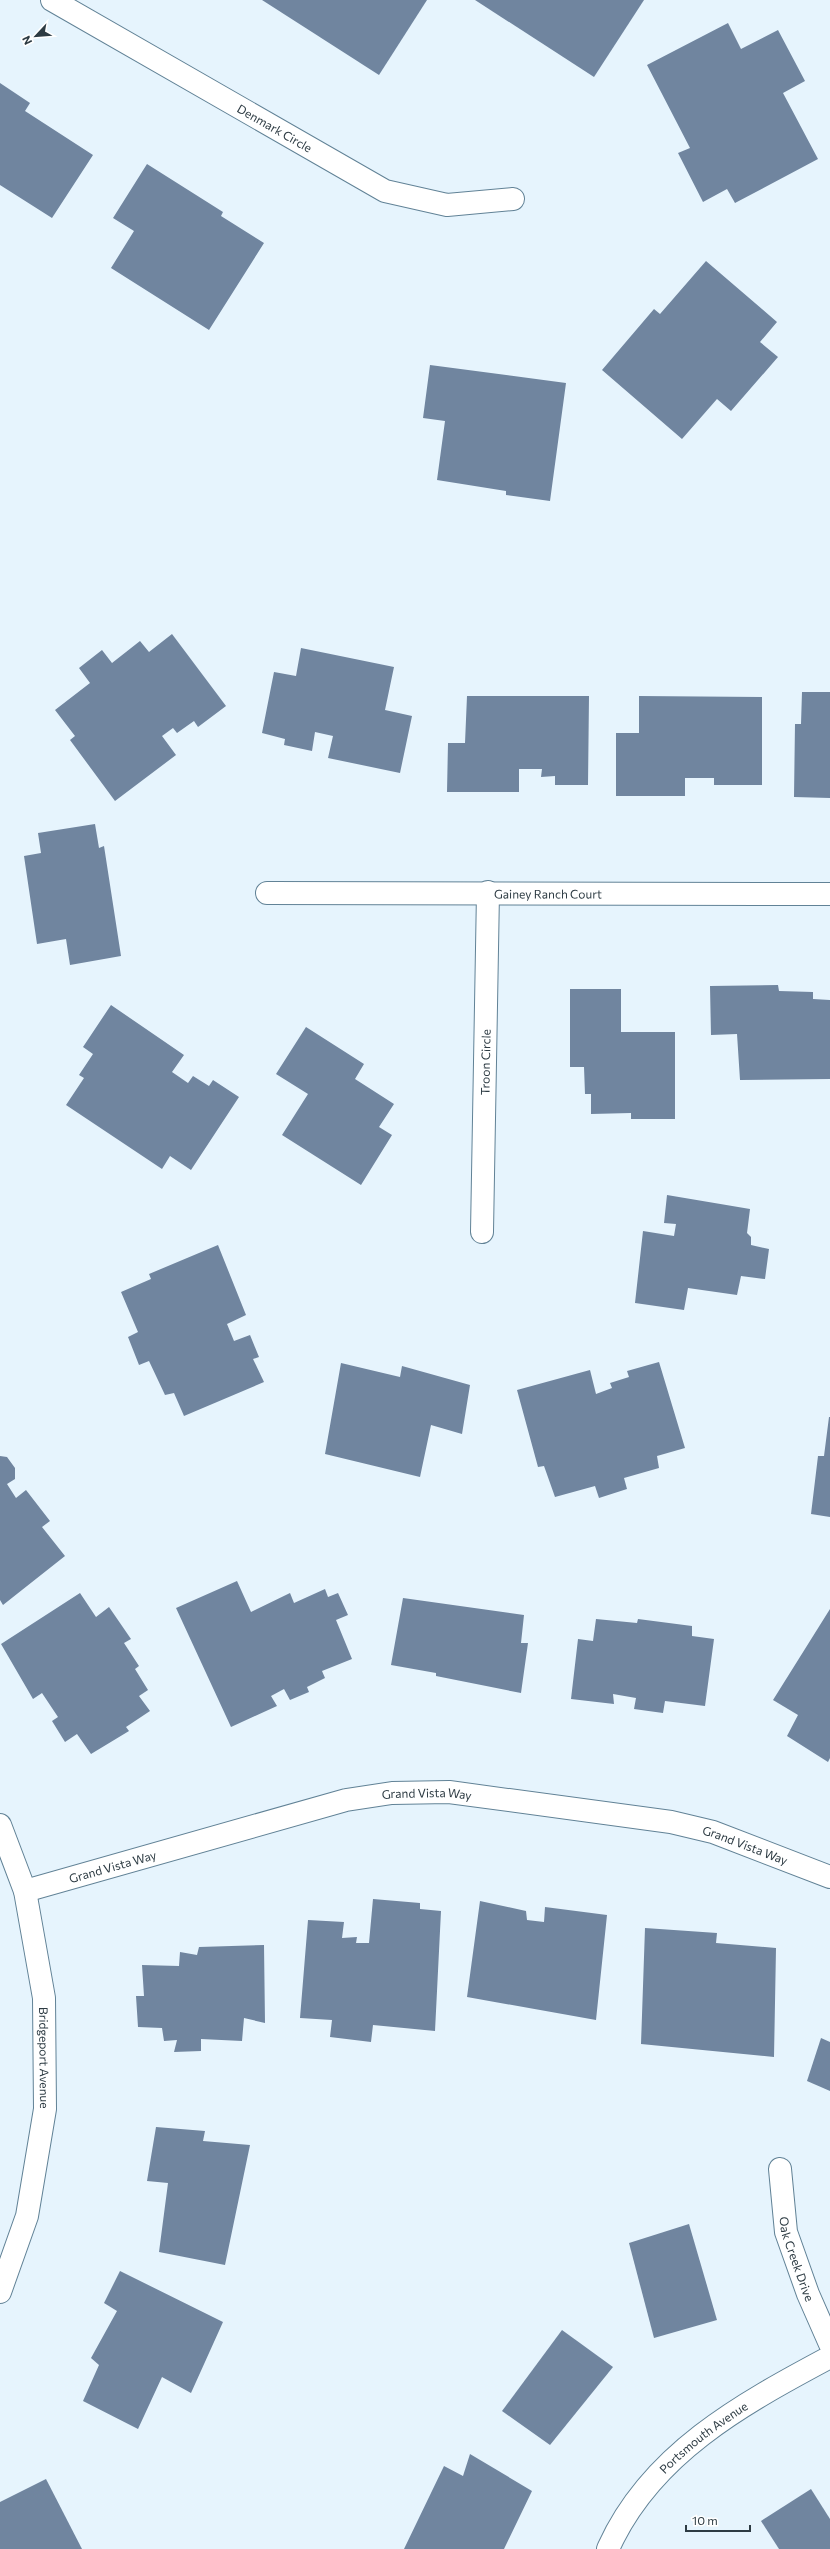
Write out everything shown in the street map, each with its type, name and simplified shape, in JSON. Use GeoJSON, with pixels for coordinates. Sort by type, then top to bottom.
{"type":"FeatureCollection","features":[{"type":"Feature","properties":{"kind":"street","name":"Denmark Circle"},"geometry":{"type":"LineString","coordinates":[[52,0],[385,191],[448,205],[513,199]]}},
{"type":"Feature","properties":{"kind":"street","name":"Gainey Ranch Court"},"geometry":{"type":"LineString","coordinates":[[267,893],[488,892],[830,894]]}},
{"type":"Feature","properties":{"kind":"street","name":"Troon Circle"},"geometry":{"type":"LineString","coordinates":[[482,1232],[488,892]]}},
{"type":"Feature","properties":{"kind":"street","name":"Grand Vista Way"},"geometry":{"type":"LineString","coordinates":[[25,1891],[346,1800],[392,1793],[449,1792],[670,1822],[713,1832],[830,1877]]}},
{"type":"Feature","properties":{"kind":"street","name":"Bridgeport Avenue"},"geometry":{"type":"LineString","coordinates":[[0,1825],[25,1891],[44,1998],[45,2109],[27,2216],[0,2292]]}},
{"type":"Feature","properties":{"kind":"street","name":"Oak Creek Drive"},"geometry":{"type":"LineString","coordinates":[[780,2169],[786,2232],[808,2294],[830,2344]]}},
{"type":"Feature","properties":{"kind":"street","name":"Portsmouth Avenue"},"geometry":{"type":"LineString","coordinates":[[608,2549],[640,2492],[675,2455],[716,2423],[830,2357]]}},
{"type":"Feature","properties":{"kind":"building"},"geometry":{"type":"Polygon","coordinates":[[[262,0],[427,0],[379,75],[262,0]]]}},
{"type":"Feature","properties":{"kind":"building"},"geometry":{"type":"Polygon","coordinates":[[[475,0],[644,0],[594,77],[475,0]]]}},
{"type":"Feature","properties":{"kind":"building"},"geometry":{"type":"Polygon","coordinates":[[[728,23],[741,49],[778,30],[805,81],[783,93],[818,159],[735,203],[727,189],[703,202],[678,153],[690,148],[647,65],[728,23]]]}},
{"type":"Feature","properties":{"kind":"building"},"geometry":{"type":"Polygon","coordinates":[[[0,83],[30,103],[25,111],[93,155],[52,218],[0,185],[0,83]]]}},
{"type":"Feature","properties":{"kind":"building"},"geometry":{"type":"Polygon","coordinates":[[[147,164],[223,212],[221,216],[264,243],[209,330],[111,268],[134,231],[113,218],[147,164]]]}},
{"type":"Feature","properties":{"kind":"building"},"geometry":{"type":"Polygon","coordinates":[[[706,261],[777,322],[760,342],[778,357],[731,411],[717,399],[682,439],[602,370],[654,309],[660,314],[706,261]]]}},
{"type":"Feature","properties":{"kind":"building"},"geometry":{"type":"Polygon","coordinates":[[[430,365],[566,383],[550,501],[506,495],[506,491],[437,480],[445,421],[423,418],[430,365]]]}},
{"type":"Feature","properties":{"kind":"building"},"geometry":{"type":"Polygon","coordinates":[[[172,634],[226,706],[198,727],[194,721],[177,733],[173,728],[162,736],[176,755],[115,801],[70,740],[75,736],[55,710],[90,683],[79,668],[102,650],[112,663],[140,641],[149,652],[172,634]]]}},
{"type":"Feature","properties":{"kind":"building"},"geometry":{"type":"Polygon","coordinates":[[[301,648],[394,667],[385,710],[412,716],[400,773],[328,758],[333,736],[315,732],[312,751],[284,745],[285,739],[262,733],[274,672],[296,676],[301,648]]]}},
{"type":"Feature","properties":{"kind":"building"},"geometry":{"type":"Polygon","coordinates":[[[802,692],[830,692],[830,798],[794,797],[795,724],[801,724],[802,692]]]}},
{"type":"Feature","properties":{"kind":"building"},"geometry":{"type":"Polygon","coordinates":[[[467,696],[589,696],[588,785],[555,785],[555,776],[541,777],[542,769],[519,769],[519,792],[447,792],[448,743],[465,743],[467,696]]]}},
{"type":"Feature","properties":{"kind":"building"},"geometry":{"type":"Polygon","coordinates":[[[639,696],[762,697],[762,785],[714,785],[714,778],[685,778],[685,796],[616,796],[616,733],[639,733],[639,696]]]}},
{"type":"Feature","properties":{"kind":"building"},"geometry":{"type":"Polygon","coordinates":[[[95,824],[99,848],[104,846],[121,956],[70,965],[66,939],[37,944],[24,856],[41,853],[38,833],[95,824]]]}},
{"type":"Feature","properties":{"kind":"building"},"geometry":{"type":"Polygon","coordinates":[[[778,985],[779,991],[813,992],[813,999],[830,1000],[830,1079],[740,1080],[737,1034],[711,1035],[710,986],[778,985]]]}},
{"type":"Feature","properties":{"kind":"building"},"geometry":{"type":"Polygon","coordinates":[[[570,989],[621,989],[621,1032],[675,1032],[675,1119],[631,1119],[631,1113],[591,1114],[591,1094],[585,1094],[584,1067],[570,1067],[570,989]]]}},
{"type":"Feature","properties":{"kind":"building"},"geometry":{"type":"Polygon","coordinates":[[[111,1005],[184,1055],[172,1072],[188,1083],[193,1076],[209,1086],[213,1080],[239,1097],[191,1170],[170,1156],[162,1169],[66,1105],[84,1078],[79,1075],[93,1054],[83,1047],[111,1005]]]}},
{"type":"Feature","properties":{"kind":"building"},"geometry":{"type":"Polygon","coordinates":[[[306,1027],[364,1064],[355,1079],[394,1104],[379,1127],[392,1135],[361,1185],[282,1135],[308,1094],[276,1074],[306,1027]]]}},
{"type":"Feature","properties":{"kind":"building"},"geometry":{"type":"Polygon","coordinates":[[[667,1195],[750,1209],[747,1233],[751,1237],[751,1245],[769,1249],[765,1279],[741,1276],[737,1295],[688,1288],[684,1310],[635,1303],[643,1231],[674,1236],[676,1224],[664,1223],[667,1195]]]}},
{"type":"Feature","properties":{"kind":"building"},"geometry":{"type":"Polygon","coordinates":[[[218,1245],[246,1315],[227,1324],[234,1341],[250,1335],[259,1357],[253,1359],[264,1382],[184,1416],[174,1393],[165,1395],[149,1361],[139,1365],[128,1337],[138,1332],[121,1292],[151,1279],[149,1274],[218,1245]]]}},
{"type":"Feature","properties":{"kind":"building"},"geometry":{"type":"Polygon","coordinates":[[[659,1362],[685,1448],[657,1456],[659,1468],[624,1478],[627,1489],[599,1498],[595,1486],[555,1497],[544,1466],[538,1467],[517,1390],[590,1370],[596,1394],[612,1388],[610,1383],[629,1377],[627,1371],[659,1362]]]}},
{"type":"Feature","properties":{"kind":"building"},"geometry":{"type":"Polygon","coordinates":[[[341,1363],[400,1377],[402,1366],[470,1385],[462,1434],[431,1425],[420,1477],[325,1454],[341,1363]]]}},
{"type":"Feature","properties":{"kind":"building"},"geometry":{"type":"Polygon","coordinates":[[[829,1417],[830,1517],[811,1514],[818,1456],[824,1456],[829,1417]]]}},
{"type":"Feature","properties":{"kind":"building"},"geometry":{"type":"Polygon","coordinates":[[[0,1456],[7,1457],[15,1468],[15,1479],[7,1484],[16,1498],[26,1490],[50,1521],[42,1527],[65,1556],[3,1605],[0,1600],[0,1456]]]}},
{"type":"Feature","properties":{"kind":"building"},"geometry":{"type":"Polygon","coordinates":[[[237,1581],[251,1612],[290,1593],[294,1603],[325,1589],[328,1597],[338,1593],[348,1615],[336,1620],[352,1659],[322,1671],[325,1678],[307,1687],[309,1692],[290,1700],[284,1689],[271,1696],[277,1706],[231,1727],[176,1608],[237,1581]]]}},
{"type":"Feature","properties":{"kind":"building"},"geometry":{"type":"Polygon","coordinates":[[[80,1593],[96,1617],[109,1607],[131,1639],[124,1643],[139,1666],[135,1669],[148,1690],[139,1696],[150,1711],[126,1727],[129,1731],[91,1754],[77,1734],[65,1742],[52,1721],[58,1717],[42,1693],[33,1699],[1,1644],[80,1593]]]}},
{"type":"Feature","properties":{"kind":"building"},"geometry":{"type":"Polygon","coordinates":[[[403,1598],[524,1615],[521,1643],[528,1643],[521,1693],[436,1676],[436,1673],[391,1665],[403,1598]]]}},
{"type":"Feature","properties":{"kind":"building"},"geometry":{"type":"Polygon","coordinates":[[[830,1609],[830,1758],[828,1762],[787,1736],[798,1715],[773,1700],[830,1609]]]}},
{"type":"Feature","properties":{"kind":"building"},"geometry":{"type":"Polygon","coordinates":[[[596,1619],[637,1623],[638,1619],[692,1626],[692,1636],[714,1639],[705,1706],[665,1701],[663,1713],[634,1709],[636,1698],[613,1694],[614,1704],[571,1699],[578,1639],[593,1641],[596,1619]]]}},
{"type":"Feature","properties":{"kind":"building"},"geometry":{"type":"Polygon","coordinates":[[[373,1899],[420,1903],[420,1909],[441,1911],[435,2031],[373,2025],[371,2042],[330,2037],[332,2020],[300,2018],[308,1920],[344,1922],[342,1938],[357,1937],[356,1943],[369,1943],[373,1899]]]}},
{"type":"Feature","properties":{"kind":"building"},"geometry":{"type":"Polygon","coordinates":[[[480,1901],[526,1911],[527,1920],[544,1922],[545,1907],[607,1915],[596,2020],[467,1997],[480,1901]]]}},
{"type":"Feature","properties":{"kind":"building"},"geometry":{"type":"Polygon","coordinates":[[[645,1928],[717,1933],[716,1943],[776,1948],[774,2057],[641,2044],[645,1928]]]}},
{"type":"Feature","properties":{"kind":"building"},"geometry":{"type":"Polygon","coordinates":[[[264,1945],[265,2023],[244,2018],[242,2041],[201,2039],[201,2051],[174,2052],[177,2040],[164,2041],[162,2028],[138,2027],[136,1996],[144,1996],[142,1965],[179,1966],[180,1952],[197,1955],[199,1947],[264,1945]]]}},
{"type":"Feature","properties":{"kind":"building"},"geometry":{"type":"Polygon","coordinates":[[[821,2038],[830,2042],[830,2091],[807,2081],[821,2038]]]}},
{"type":"Feature","properties":{"kind":"building"},"geometry":{"type":"Polygon","coordinates":[[[156,2127],[205,2131],[203,2141],[250,2145],[225,2265],[159,2252],[168,2183],[147,2181],[156,2127]]]}},
{"type":"Feature","properties":{"kind":"building"},"geometry":{"type":"Polygon","coordinates":[[[689,2224],[717,2320],[654,2338],[629,2243],[689,2224]]]}},
{"type":"Feature","properties":{"kind":"building"},"geometry":{"type":"Polygon","coordinates":[[[120,2271],[223,2322],[191,2393],[162,2377],[138,2429],[83,2401],[99,2365],[91,2358],[117,2311],[104,2303],[120,2271]]]}},
{"type":"Feature","properties":{"kind":"building"},"geometry":{"type":"Polygon","coordinates":[[[562,2330],[613,2367],[550,2445],[502,2411],[562,2330]]]}},
{"type":"Feature","properties":{"kind":"building"},"geometry":{"type":"Polygon","coordinates":[[[470,2454],[532,2491],[504,2549],[404,2549],[444,2466],[463,2476],[470,2454]]]}},
{"type":"Feature","properties":{"kind":"building"},"geometry":{"type":"Polygon","coordinates":[[[46,2479],[82,2549],[0,2549],[0,2502],[46,2479]]]}},
{"type":"Feature","properties":{"kind":"building"},"geometry":{"type":"Polygon","coordinates":[[[811,2489],[830,2519],[830,2549],[779,2549],[761,2521],[811,2489]]]}}]}
